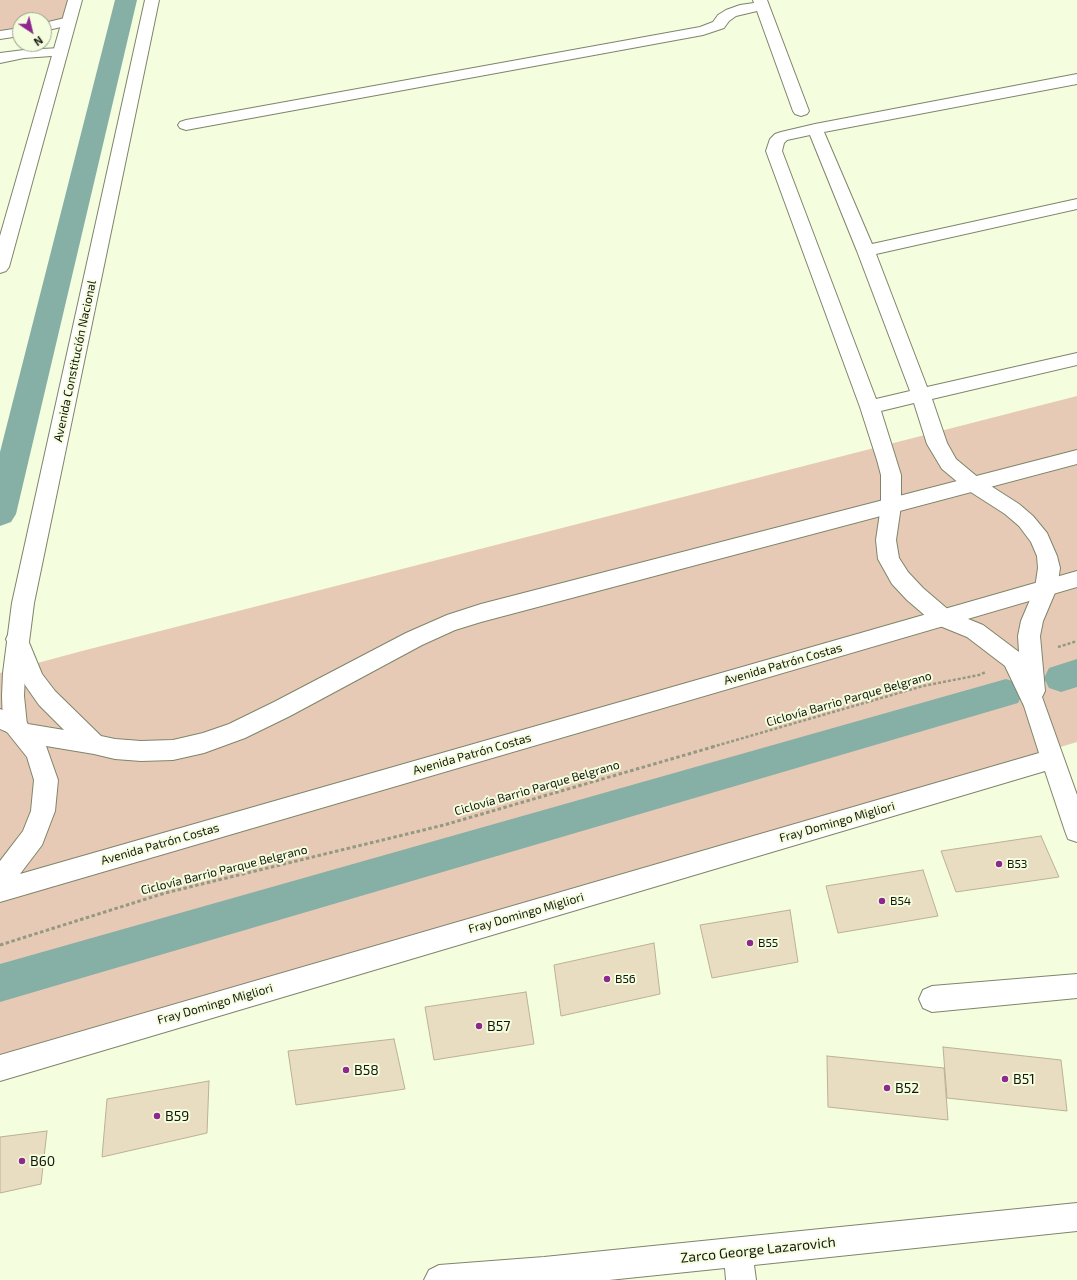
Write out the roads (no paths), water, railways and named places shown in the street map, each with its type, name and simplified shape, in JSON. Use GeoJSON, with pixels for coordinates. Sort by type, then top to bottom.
{"type":"FeatureCollection","features":[{"type":"Feature","properties":{"kind":"main road"},"geometry":{"type":"LineString","coordinates":[[0,267],[75,0]]}},
{"type":"Feature","properties":{"kind":"main road","name":"Avenida Constitución Nacional"},"geometry":{"type":"LineString","coordinates":[[12,726],[17,639],[24,596],[152,0]]}},
{"type":"Feature","properties":{"kind":"main road"},"geometry":{"type":"LineString","coordinates":[[186,125],[703,31],[719,25],[723,18],[731,13],[761,3],[801,111]]}},
{"type":"Feature","properties":{"kind":"main road"},"geometry":{"type":"LineString","coordinates":[[52,25],[69,20]]}},
{"type":"Feature","properties":{"kind":"main road"},"geometry":{"type":"LineString","coordinates":[[0,35],[12,33]]}},
{"type":"Feature","properties":{"kind":"main road"},"geometry":{"type":"LineString","coordinates":[[0,58],[24,54],[60,52]]}},
{"type":"Feature","properties":{"kind":"main road"},"geometry":{"type":"LineString","coordinates":[[1021,658],[975,631],[943,618],[915,594],[900,578],[889,559],[886,540],[891,506],[891,475],[870,407],[774,151],[776,142],[781,137],[815,129],[1077,79]]}},
{"type":"Feature","properties":{"kind":"main road"},"geometry":{"type":"LineString","coordinates":[[815,129],[866,251],[921,396],[937,444],[949,464],[973,484],[1017,513],[1026,521],[1040,539],[1047,556],[1049,568],[1046,588],[1032,621],[1029,636],[1021,658],[1052,759],[1077,831]]}},
{"type":"Feature","properties":{"kind":"main road"},"geometry":{"type":"LineString","coordinates":[[866,251],[1077,204]]}},
{"type":"Feature","properties":{"kind":"main road"},"geometry":{"type":"LineString","coordinates":[[870,407],[1077,359]]}},
{"type":"Feature","properties":{"kind":"main road"},"geometry":{"type":"LineString","coordinates":[[12,726],[115,749],[141,751],[173,750],[204,743],[237,731],[282,709],[414,639],[447,624],[481,612],[1077,457]]}},
{"type":"Feature","properties":{"kind":"main road","name":"Avenida Patrón Costas"},"geometry":{"type":"LineString","coordinates":[[0,891],[1077,579]]}},
{"type":"Feature","properties":{"kind":"main road"},"geometry":{"type":"LineString","coordinates":[[17,639],[33,679],[47,698],[94,744]]}},
{"type":"Feature","properties":{"kind":"main road"},"geometry":{"type":"LineString","coordinates":[[0,876],[10,868],[34,837],[43,811],[46,780],[37,752],[12,726]]}},
{"type":"Feature","properties":{"kind":"main road","name":"Fray Domingo Migliori"},"geometry":{"type":"LineString","coordinates":[[0,1068],[1052,759]]}},
{"type":"Feature","properties":{"kind":"main road"},"geometry":{"type":"LineString","coordinates":[[932,999],[1077,986]]}},
{"type":"Feature","properties":{"kind":"main road","name":"Zarco George Lazarovich"},"geometry":{"type":"LineString","coordinates":[[439,1280],[739,1266],[1077,1217]]}},
{"type":"Feature","properties":{"kind":"waterway"},"geometry":{"type":"LineString","coordinates":[[0,514],[126,0]]}},
{"type":"Feature","properties":{"kind":"waterway"},"geometry":{"type":"LineString","coordinates":[[1061,678],[1077,673]]}},
{"type":"Feature","properties":{"kind":"waterway"},"geometry":{"type":"LineString","coordinates":[[0,983],[1006,693]]}},
{"type":"Feature","properties":{"kind":"place","name":"B53"},"geometry":{"type":"Point","coordinates":[999,864]}},
{"type":"Feature","properties":{"kind":"place","name":"B54"},"geometry":{"type":"Point","coordinates":[882,901]}},
{"type":"Feature","properties":{"kind":"place","name":"B55"},"geometry":{"type":"Point","coordinates":[750,943]}},
{"type":"Feature","properties":{"kind":"place","name":"B56"},"geometry":{"type":"Point","coordinates":[607,979]}},
{"type":"Feature","properties":{"kind":"place","name":"B57"},"geometry":{"type":"Point","coordinates":[479,1026]}},
{"type":"Feature","properties":{"kind":"place","name":"B58"},"geometry":{"type":"Point","coordinates":[346,1070]}},
{"type":"Feature","properties":{"kind":"place","name":"B51"},"geometry":{"type":"Point","coordinates":[1005,1079]}},
{"type":"Feature","properties":{"kind":"place","name":"B52"},"geometry":{"type":"Point","coordinates":[887,1088]}},
{"type":"Feature","properties":{"kind":"place","name":"B59"},"geometry":{"type":"Point","coordinates":[157,1116]}},
{"type":"Feature","properties":{"kind":"place","name":"B60"},"geometry":{"type":"Point","coordinates":[22,1161]}}]}
